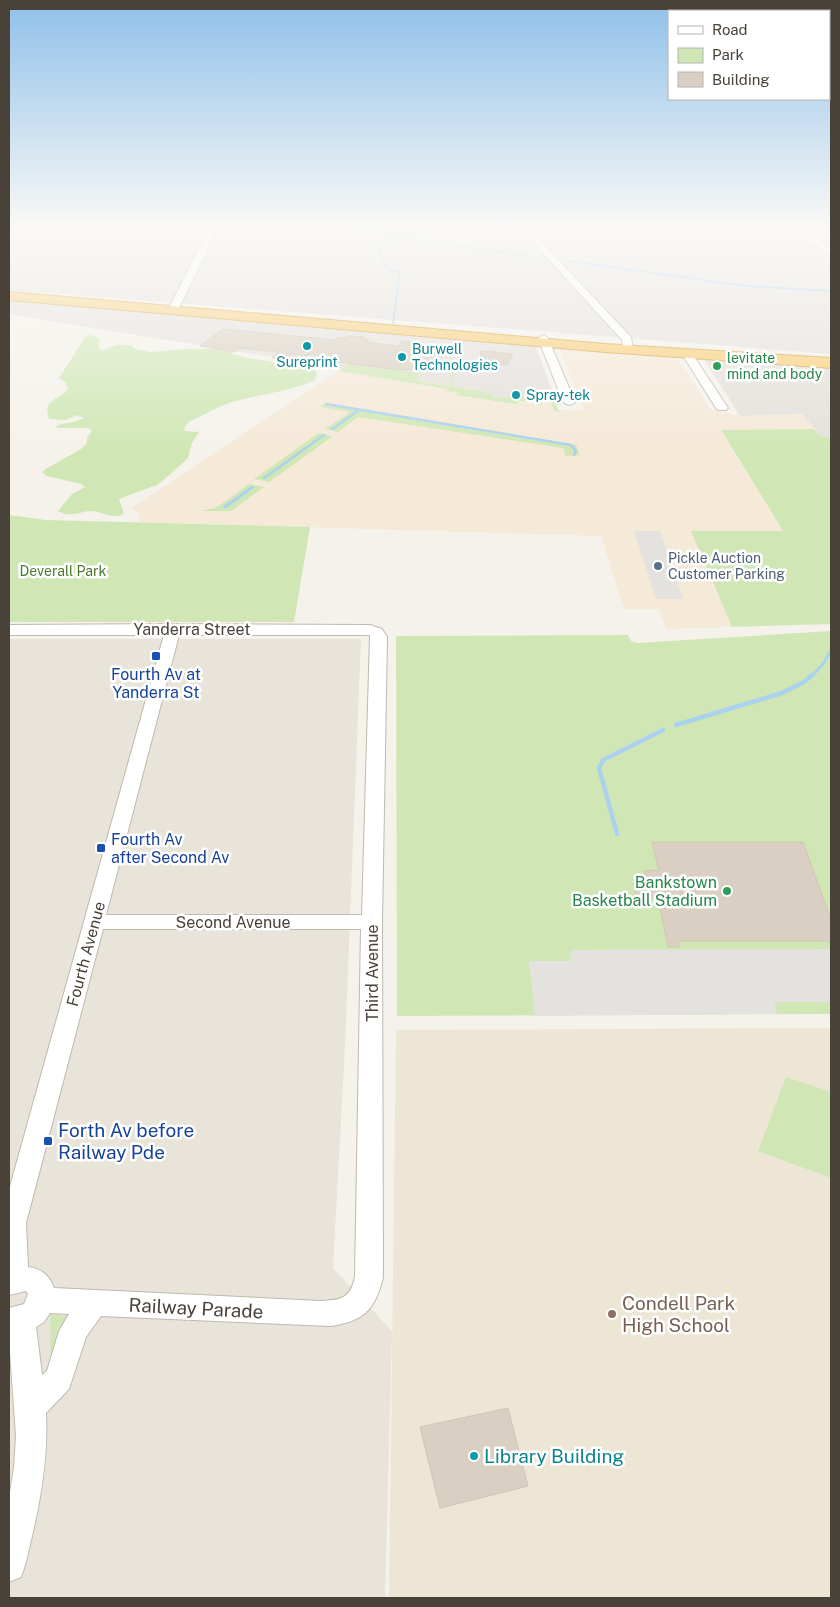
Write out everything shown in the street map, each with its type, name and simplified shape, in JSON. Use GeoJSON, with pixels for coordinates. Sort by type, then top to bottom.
{"type":"FeatureCollection","features":[{"type":"Feature","properties":{"kind":"highway"},"geometry":{"type":"LineString","coordinates":[[92,302],[628,347],[831,359]]}},
{"type":"Feature","properties":{"kind":"highway"},"geometry":{"type":"LineString","coordinates":[[98,302],[543,340]]}},
{"type":"Feature","properties":{"kind":"highway"},"geometry":{"type":"LineString","coordinates":[[628,347],[687,354],[831,363]]}},
{"type":"Feature","properties":{"kind":"street"},"geometry":{"type":"LineString","coordinates":[[174,308],[177,302]]}},
{"type":"Feature","properties":{"kind":"street"},"geometry":{"type":"LineString","coordinates":[[593,302],[627,339],[628,347]]}},
{"type":"Feature","properties":{"kind":"street"},"geometry":{"type":"LineString","coordinates":[[543,340],[569,402]]}},
{"type":"Feature","properties":{"kind":"street"},"geometry":{"type":"LineString","coordinates":[[687,354],[722,408]]}},
{"type":"Feature","properties":{"kind":"street","name":"Fourth Avenue"},"geometry":{"type":"LineString","coordinates":[[14,1281],[13,1222],[173,629]]}},
{"type":"Feature","properties":{"kind":"street","name":"Yanderra Street"},"geometry":{"type":"LineString","coordinates":[[9,630],[375,631]]}},
{"type":"Feature","properties":{"kind":"street","name":"Third Avenue"},"geometry":{"type":"LineString","coordinates":[[349,1309],[356,1305],[365,1294],[369,1277],[372,922],[379,637],[375,631]]}},
{"type":"Feature","properties":{"kind":"street","name":"Second Avenue"},"geometry":{"type":"LineString","coordinates":[[94,922],[372,922]]}},
{"type":"Feature","properties":{"kind":"street"},"geometry":{"type":"LineString","coordinates":[[9,1565],[31,1455],[31,1407],[15,1320],[34,1312],[42,1300],[43,1294],[38,1283],[32,1280],[14,1281]]}},
{"type":"Feature","properties":{"kind":"street","name":"Railway Parade"},"geometry":{"type":"LineString","coordinates":[[42,1300],[320,1314],[349,1309]]}},
{"type":"Feature","properties":{"kind":"street"},"geometry":{"type":"LineString","coordinates":[[31,1407],[59,1379],[73,1332],[95,1302]]}},
{"type":"Feature","properties":{"kind":"shaded area"},"geometry":{"type":"Polygon","coordinates":[[[9,302],[33,302],[531,344],[535,345],[537,349],[554,396],[493,398],[492,393],[9,314],[9,302]]]}},
{"type":"Feature","properties":{"kind":"shaded area"},"geometry":{"type":"Polygon","coordinates":[[[163,302],[831,302],[831,354],[163,302]]]}},
{"type":"Feature","properties":{"kind":"shaded area"},"geometry":{"type":"Polygon","coordinates":[[[390,336],[429,338],[428,340],[432,347],[436,347],[431,351],[414,349],[421,343],[426,343],[404,341],[397,346],[379,344],[390,336]]]}},
{"type":"Feature","properties":{"kind":"shaded area"},"geometry":{"type":"Polygon","coordinates":[[[559,348],[676,356],[709,409],[740,416],[802,414],[814,429],[721,431],[783,532],[706,568],[732,627],[666,629],[659,609],[624,609],[601,536],[139,522],[140,515],[132,508],[342,369],[553,396],[558,411],[584,410],[559,348]]]}},
{"type":"Feature","properties":{"kind":"shaded area"},"geometry":{"type":"Polygon","coordinates":[[[704,359],[831,367],[831,437],[821,436],[802,414],[740,416],[704,359]]]}},
{"type":"Feature","properties":{"kind":"shaded area","name":"Pickle Auction Customer Parking"},"geometry":{"type":"Polygon","coordinates":[[[634,531],[660,531],[683,599],[656,599],[634,531]]]}},
{"type":"Feature","properties":{"kind":"shaded area"},"geometry":{"type":"Polygon","coordinates":[[[9,639],[361,639],[345,1046],[333,1268],[392,1331],[385,1598],[9,1598],[9,639]]]}},
{"type":"Feature","properties":{"kind":"shaded area"},"geometry":{"type":"Polygon","coordinates":[[[831,949],[831,1002],[774,1002],[777,1014],[535,1016],[529,961],[571,961],[570,950],[831,949]]]}},
{"type":"Feature","properties":{"kind":"shaded area","name":"Condell Park High School"},"geometry":{"type":"Polygon","coordinates":[[[831,1028],[831,1598],[389,1598],[396,1030],[831,1028]]]}},
{"type":"Feature","properties":{"kind":"green space"},"geometry":{"type":"Polygon","coordinates":[[[90,335],[99,338],[99,349],[104,350],[116,345],[131,345],[136,349],[151,352],[214,349],[229,351],[247,358],[307,367],[317,372],[315,380],[305,384],[232,402],[189,422],[185,426],[184,431],[199,432],[192,443],[188,458],[157,485],[119,499],[124,513],[122,515],[112,516],[93,511],[66,514],[58,511],[72,494],[85,487],[81,484],[47,476],[43,473],[44,470],[81,449],[87,443],[87,438],[92,431],[89,428],[57,428],[56,426],[84,418],[77,415],[66,420],[49,419],[47,412],[49,404],[68,389],[66,383],[59,378],[86,336],[90,335]]]}},
{"type":"Feature","properties":{"kind":"green space"},"geometry":{"type":"Polygon","coordinates":[[[442,338],[444,338],[454,387],[492,393],[493,398],[553,396],[552,393],[558,393],[561,405],[557,405],[558,410],[568,412],[554,411],[550,400],[541,400],[542,405],[537,405],[537,402],[518,401],[518,404],[528,406],[456,395],[458,393],[448,391],[445,393],[448,389],[339,371],[348,364],[419,373],[417,381],[452,387],[442,338]]]}},
{"type":"Feature","properties":{"kind":"green space"},"geometry":{"type":"Polygon","coordinates":[[[326,403],[576,445],[580,455],[566,456],[563,448],[358,417],[338,432],[325,429],[350,412],[320,407],[326,403]]]}},
{"type":"Feature","properties":{"kind":"green space"},"geometry":{"type":"Polygon","coordinates":[[[814,429],[821,436],[831,437],[831,624],[732,627],[691,531],[783,531],[721,430],[814,429]]]}},
{"type":"Feature","properties":{"kind":"green space"},"geometry":{"type":"Polygon","coordinates":[[[319,433],[333,436],[269,482],[254,479],[319,433]]]}},
{"type":"Feature","properties":{"kind":"green space"},"geometry":{"type":"Polygon","coordinates":[[[249,484],[264,487],[231,511],[200,511],[216,508],[249,484]]]}},
{"type":"Feature","properties":{"kind":"green space","name":"Deverall Park"},"geometry":{"type":"Polygon","coordinates":[[[9,515],[45,520],[310,527],[294,622],[9,622],[9,515]]]}},
{"type":"Feature","properties":{"kind":"green space"},"geometry":{"type":"Polygon","coordinates":[[[831,631],[831,1014],[397,1016],[396,636],[628,635],[631,641],[637,643],[831,631]]]}},
{"type":"Feature","properties":{"kind":"green space"},"geometry":{"type":"Polygon","coordinates":[[[786,1077],[831,1092],[831,1178],[758,1151],[786,1077]]]}},
{"type":"Feature","properties":{"kind":"green space"},"geometry":{"type":"Polygon","coordinates":[[[52,1315],[73,1317],[51,1370],[50,1317],[52,1315]]]}},
{"type":"Feature","properties":{"kind":"building"},"geometry":{"type":"Polygon","coordinates":[[[223,329],[335,340],[338,337],[364,337],[362,340],[369,340],[366,342],[397,346],[403,341],[421,343],[414,349],[446,353],[435,363],[420,361],[411,369],[401,370],[338,362],[332,368],[272,358],[278,352],[239,348],[235,352],[200,346],[223,329]]]}},
{"type":"Feature","properties":{"kind":"building"},"geometry":{"type":"Polygon","coordinates":[[[480,351],[513,354],[507,365],[484,364],[480,351]]]}},
{"type":"Feature","properties":{"kind":"building","name":"Bankstown Basketball Stadium"},"geometry":{"type":"Polygon","coordinates":[[[652,842],[803,842],[831,920],[831,941],[678,941],[679,947],[668,947],[658,898],[636,898],[633,883],[647,883],[644,871],[659,870],[652,842]]]}},
{"type":"Feature","properties":{"kind":"building","name":"Library Building"},"geometry":{"type":"Polygon","coordinates":[[[508,1408],[528,1486],[440,1508],[420,1427],[508,1408]]]}},
{"type":"Feature","properties":{"kind":"waterway"},"geometry":{"type":"LineString","coordinates":[[393,323],[396,302]]}},
{"type":"Feature","properties":{"kind":"waterway"},"geometry":{"type":"LineString","coordinates":[[326,404],[571,445],[576,451],[574,455]]}},
{"type":"Feature","properties":{"kind":"waterway"},"geometry":{"type":"LineString","coordinates":[[332,429],[359,410]]}},
{"type":"Feature","properties":{"kind":"waterway"},"geometry":{"type":"LineString","coordinates":[[264,478],[324,435]]}},
{"type":"Feature","properties":{"kind":"waterway"},"geometry":{"type":"LineString","coordinates":[[225,507],[251,488]]}},
{"type":"Feature","properties":{"kind":"waterway"},"geometry":{"type":"LineString","coordinates":[[811,677],[823,664],[831,651]]}},
{"type":"Feature","properties":{"kind":"waterway"},"geometry":{"type":"LineString","coordinates":[[676,725],[782,693],[804,682],[812,675]]}},
{"type":"Feature","properties":{"kind":"waterway"},"geometry":{"type":"LineString","coordinates":[[617,834],[599,768],[603,760],[663,730]]}},
{"type":"Feature","properties":{"kind":"place","name":"Sureprint"},"geometry":{"type":"Point","coordinates":[307,346]}},
{"type":"Feature","properties":{"kind":"place","name":"Burwell Technologies"},"geometry":{"type":"Point","coordinates":[402,357]}},
{"type":"Feature","properties":{"kind":"place","name":"levitate mind and body"},"geometry":{"type":"Point","coordinates":[717,366]}},
{"type":"Feature","properties":{"kind":"place","name":"Spray-tek"},"geometry":{"type":"Point","coordinates":[516,395]}},
{"type":"Feature","properties":{"kind":"place","name":"Pickle Auction Customer Parking"},"geometry":{"type":"Point","coordinates":[658,566]}},
{"type":"Feature","properties":{"kind":"place","name":"Fourth Av at Yanderra St"},"geometry":{"type":"Point","coordinates":[156,656]}},
{"type":"Feature","properties":{"kind":"place","name":"Fourth Av after Second Av"},"geometry":{"type":"Point","coordinates":[101,848]}},
{"type":"Feature","properties":{"kind":"place","name":"Bankstown Basketball Stadium"},"geometry":{"type":"Point","coordinates":[727,891]}},
{"type":"Feature","properties":{"kind":"place","name":"Forth Av before Railway Pde"},"geometry":{"type":"Point","coordinates":[48,1141]}},
{"type":"Feature","properties":{"kind":"place","name":"Condell Park High School"},"geometry":{"type":"Point","coordinates":[612,1314]}},
{"type":"Feature","properties":{"kind":"place","name":"Library Building"},"geometry":{"type":"Point","coordinates":[474,1456]}}]}
